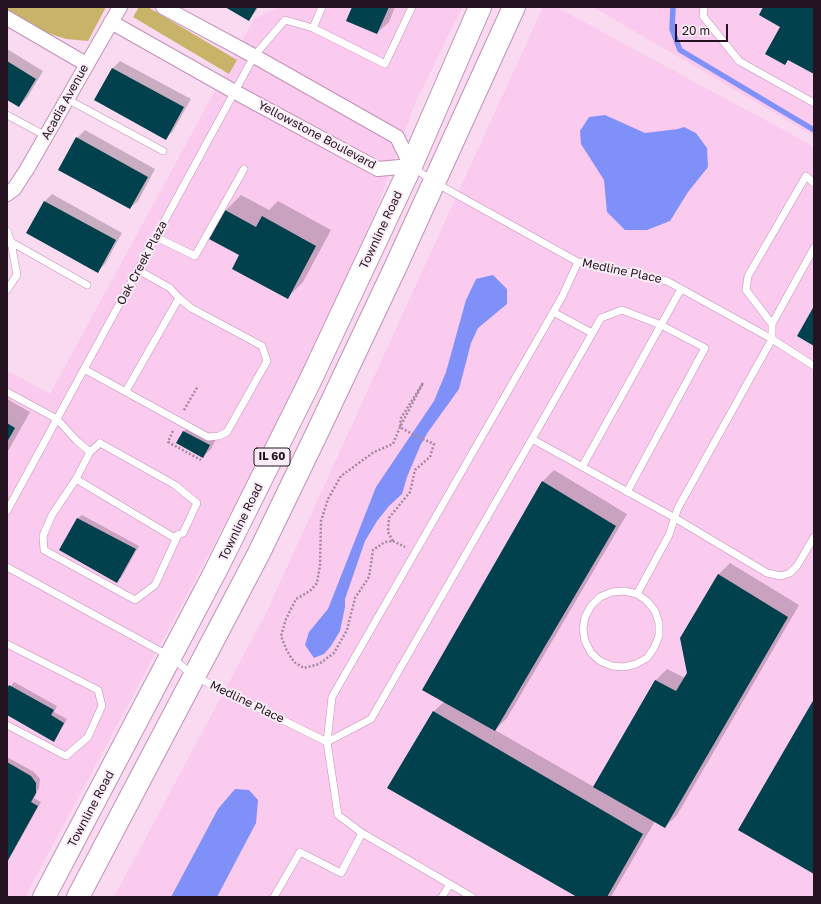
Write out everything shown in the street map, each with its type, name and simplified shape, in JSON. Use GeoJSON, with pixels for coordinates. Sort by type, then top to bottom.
{"type":"FeatureCollection","features":[{"type":"Feature","properties":{"kind":"main road","name":"Townline Road"},"geometry":{"type":"LineString","coordinates":[[44,897],[215,572],[310,381],[411,166],[480,7]]}},
{"type":"Feature","properties":{"kind":"main road","name":"IL 60"},"geometry":{"type":"LineString","coordinates":[[78,897],[259,553],[318,433],[514,7]]}},
{"type":"Feature","properties":{"kind":"street","name":"Acadia Avenue"},"geometry":{"type":"LineString","coordinates":[[7,194],[14,189],[27,169],[120,7]]}},
{"type":"Feature","properties":{"kind":"street"},"geometry":{"type":"LineString","coordinates":[[163,7],[254,56],[397,137],[411,166]]}},
{"type":"Feature","properties":{"kind":"street"},"geometry":{"type":"LineString","coordinates":[[7,18],[86,64]]}},
{"type":"Feature","properties":{"kind":"street","name":"Yellowstone Boulevard"},"geometry":{"type":"LineString","coordinates":[[111,22],[235,92],[378,169],[411,166]]}},
{"type":"Feature","properties":{"kind":"lane"},"geometry":{"type":"LineString","coordinates":[[322,7],[313,28],[385,64],[412,7]]}},
{"type":"Feature","properties":{"kind":"lane"},"geometry":{"type":"LineString","coordinates":[[704,7],[704,16],[738,61],[814,103]]}},
{"type":"Feature","properties":{"kind":"lane","name":"Oak Creek Plaza"},"geometry":{"type":"LineString","coordinates":[[7,511],[254,56],[285,20],[313,28]]}},
{"type":"Feature","properties":{"kind":"lane"},"geometry":{"type":"LineString","coordinates":[[67,99],[163,152]]}},
{"type":"Feature","properties":{"kind":"lane"},"geometry":{"type":"LineString","coordinates":[[7,115],[46,136]]}},
{"type":"Feature","properties":{"kind":"lane","name":"Medline Place"},"geometry":{"type":"LineString","coordinates":[[411,166],[434,182],[578,262],[667,281],[772,339],[814,366]]}},
{"type":"Feature","properties":{"kind":"lane"},"geometry":{"type":"LineString","coordinates":[[156,237],[195,256],[244,168]]}},
{"type":"Feature","properties":{"kind":"lane"},"geometry":{"type":"LineString","coordinates":[[772,324],[746,290],[748,276],[806,176],[814,183]]}},
{"type":"Feature","properties":{"kind":"lane"},"geometry":{"type":"LineString","coordinates":[[7,231],[11,242],[17,275],[7,290]]}},
{"type":"Feature","properties":{"kind":"lane"},"geometry":{"type":"LineString","coordinates":[[11,242],[87,285]]}},
{"type":"Feature","properties":{"kind":"lane"},"geometry":{"type":"LineString","coordinates":[[637,594],[669,535],[678,508],[772,339],[772,324],[814,248]]}},
{"type":"Feature","properties":{"kind":"lane"},"geometry":{"type":"LineString","coordinates":[[472,897],[362,833],[338,815],[327,742],[332,697],[562,297],[578,262]]}},
{"type":"Feature","properties":{"kind":"lane"},"geometry":{"type":"LineString","coordinates":[[84,369],[208,437],[219,436],[227,432],[267,362],[262,346],[191,308],[170,288],[138,270]]}},
{"type":"Feature","properties":{"kind":"lane"},"geometry":{"type":"LineString","coordinates":[[582,467],[681,289]]}},
{"type":"Feature","properties":{"kind":"lane"},"geometry":{"type":"LineString","coordinates":[[126,391],[179,298]]}},
{"type":"Feature","properties":{"kind":"lane"},"geometry":{"type":"LineString","coordinates":[[327,742],[371,719],[601,318],[622,310],[661,325],[705,348],[627,492]]}},
{"type":"Feature","properties":{"kind":"lane"},"geometry":{"type":"LineString","coordinates":[[553,312],[592,333]]}},
{"type":"Feature","properties":{"kind":"lane"},"geometry":{"type":"LineString","coordinates":[[7,392],[58,419],[77,441],[90,452]]}},
{"type":"Feature","properties":{"kind":"lane"},"geometry":{"type":"LineString","coordinates":[[532,439],[675,518],[767,573],[781,576],[790,573],[797,566],[814,537]]}},
{"type":"Feature","properties":{"kind":"lane"},"geometry":{"type":"LineString","coordinates":[[76,479],[173,536],[183,533],[197,503],[175,485],[100,443],[90,452],[76,479],[52,515],[43,536],[44,550],[135,600],[155,585],[178,535]]}},
{"type":"Feature","properties":{"kind":"lane","name":"Medline Place"},"geometry":{"type":"LineString","coordinates":[[7,567],[171,657],[194,676],[327,742]]}},
{"type":"Feature","properties":{"kind":"lane"},"geometry":{"type":"LineString","coordinates":[[625,591],[637,594],[647,601],[655,611],[659,623],[659,636],[654,648],[646,658],[636,664],[624,667],[612,666],[600,661],[591,652],[585,642],[583,629],[585,617],[591,606],[600,597],[612,592],[625,591]]}},
{"type":"Feature","properties":{"kind":"lane"},"geometry":{"type":"LineString","coordinates":[[7,644],[98,690],[102,706],[88,737],[66,756],[7,725]]}},
{"type":"Feature","properties":{"kind":"lane"},"geometry":{"type":"LineString","coordinates":[[274,897],[300,852],[341,873],[362,833]]}},
{"type":"Feature","properties":{"kind":"lane"},"geometry":{"type":"LineString","coordinates":[[442,897],[450,884]]}},
{"type":"Feature","properties":{"kind":"path"},"geometry":{"type":"LineString","coordinates":[[400,426],[401,418],[423,383],[400,426],[393,444],[374,452],[341,476],[328,499],[321,521],[320,565],[317,583],[310,591],[296,599],[286,618],[281,636],[287,651],[294,662],[304,668],[320,664],[334,653],[347,630],[355,598],[369,577],[373,550],[384,542],[393,541],[388,532],[389,518],[410,492],[415,470],[430,457],[434,444],[412,434],[400,426]]}},
{"type":"Feature","properties":{"kind":"shaded area"},"geometry":{"type":"Polygon","coordinates":[[[7,7],[106,7],[88,41],[66,39],[48,33],[7,10],[7,7]]]}},
{"type":"Feature","properties":{"kind":"shaded area"},"geometry":{"type":"Polygon","coordinates":[[[139,7],[148,7],[237,60],[229,74],[133,17],[139,7]]]}},
{"type":"Feature","properties":{"kind":"shaded area"},"geometry":{"type":"Polygon","coordinates":[[[280,7],[462,7],[414,106],[375,213],[280,421],[25,897],[7,897],[7,370],[50,394],[254,19],[280,7]]]}},
{"type":"Feature","properties":{"kind":"shaded area"},"geometry":{"type":"Polygon","coordinates":[[[543,7],[556,7],[814,147],[814,897],[114,897],[266,613],[543,7]]]}},
{"type":"Feature","properties":{"kind":"shaded area"},"geometry":{"type":"Polygon","coordinates":[[[593,7],[814,7],[814,136],[593,7]]]}},
{"type":"Feature","properties":{"kind":"water"},"geometry":{"type":"Polygon","coordinates":[[[605,115],[645,133],[684,127],[696,133],[707,148],[708,167],[688,192],[670,221],[647,230],[625,230],[607,212],[604,180],[581,144],[580,131],[589,117],[605,115]]]}},
{"type":"Feature","properties":{"kind":"water"},"geometry":{"type":"Polygon","coordinates":[[[493,275],[507,289],[507,304],[478,328],[471,343],[459,389],[421,444],[407,477],[402,494],[389,506],[377,521],[365,541],[345,599],[345,607],[340,631],[324,654],[314,658],[305,645],[309,632],[328,609],[376,487],[434,401],[446,372],[466,300],[476,279],[493,275]]]}},
{"type":"Feature","properties":{"kind":"water"},"geometry":{"type":"Polygon","coordinates":[[[235,789],[249,790],[258,800],[256,823],[217,897],[171,897],[218,809],[235,789]]]}},
{"type":"Feature","properties":{"kind":"building"},"geometry":{"type":"Polygon","coordinates":[[[225,7],[257,7],[249,21],[225,7]]]}},
{"type":"Feature","properties":{"kind":"building"},"geometry":{"type":"Polygon","coordinates":[[[352,7],[389,7],[377,34],[346,21],[352,7]]]}},
{"type":"Feature","properties":{"kind":"building"},"geometry":{"type":"Polygon","coordinates":[[[763,7],[814,7],[814,74],[788,60],[785,65],[765,54],[780,27],[759,15],[763,7]]]}},
{"type":"Feature","properties":{"kind":"building"},"geometry":{"type":"Polygon","coordinates":[[[7,61],[36,79],[19,107],[7,100],[7,61]]]}},
{"type":"Feature","properties":{"kind":"building"},"geometry":{"type":"Polygon","coordinates":[[[112,68],[184,107],[166,140],[94,100],[112,68]]]}},
{"type":"Feature","properties":{"kind":"building"},"geometry":{"type":"Polygon","coordinates":[[[76,137],[148,177],[130,209],[58,170],[76,137]]]}},
{"type":"Feature","properties":{"kind":"building"},"geometry":{"type":"Polygon","coordinates":[[[44,201],[116,240],[98,273],[26,233],[44,201]]]}},
{"type":"Feature","properties":{"kind":"building"},"geometry":{"type":"Polygon","coordinates":[[[225,210],[256,227],[262,216],[316,246],[288,299],[232,269],[239,255],[209,239],[225,210]]]}},
{"type":"Feature","properties":{"kind":"building"},"geometry":{"type":"Polygon","coordinates":[[[814,306],[814,346],[797,336],[814,306]]]}},
{"type":"Feature","properties":{"kind":"building"},"geometry":{"type":"Polygon","coordinates":[[[7,423],[15,428],[7,442],[7,423]]]}},
{"type":"Feature","properties":{"kind":"building"},"geometry":{"type":"Polygon","coordinates":[[[183,431],[210,445],[203,458],[176,443],[183,431]]]}},
{"type":"Feature","properties":{"kind":"building"},"geometry":{"type":"Polygon","coordinates":[[[542,481],[616,526],[495,731],[422,690],[542,481]]]}},
{"type":"Feature","properties":{"kind":"building"},"geometry":{"type":"Polygon","coordinates":[[[77,518],[136,549],[117,583],[59,550],[77,518]]]}},
{"type":"Feature","properties":{"kind":"building"},"geometry":{"type":"Polygon","coordinates":[[[718,574],[788,617],[665,828],[593,787],[655,680],[676,691],[687,673],[680,638],[718,574]]]}},
{"type":"Feature","properties":{"kind":"building"},"geometry":{"type":"Polygon","coordinates":[[[9,685],[54,710],[51,715],[64,723],[54,742],[7,715],[7,689],[9,685]]]}},
{"type":"Feature","properties":{"kind":"building"},"geometry":{"type":"Polygon","coordinates":[[[814,699],[814,874],[738,830],[814,699]]]}},
{"type":"Feature","properties":{"kind":"building"},"geometry":{"type":"Polygon","coordinates":[[[433,711],[643,834],[607,897],[577,897],[387,788],[433,711]]]}},
{"type":"Feature","properties":{"kind":"building"},"geometry":{"type":"Polygon","coordinates":[[[7,762],[31,776],[36,783],[36,793],[31,802],[38,806],[7,862],[7,762]]]}},
{"type":"Feature","properties":{"kind":"waterway"},"geometry":{"type":"LineString","coordinates":[[673,7],[672,29],[680,50],[814,130]]}}]}
